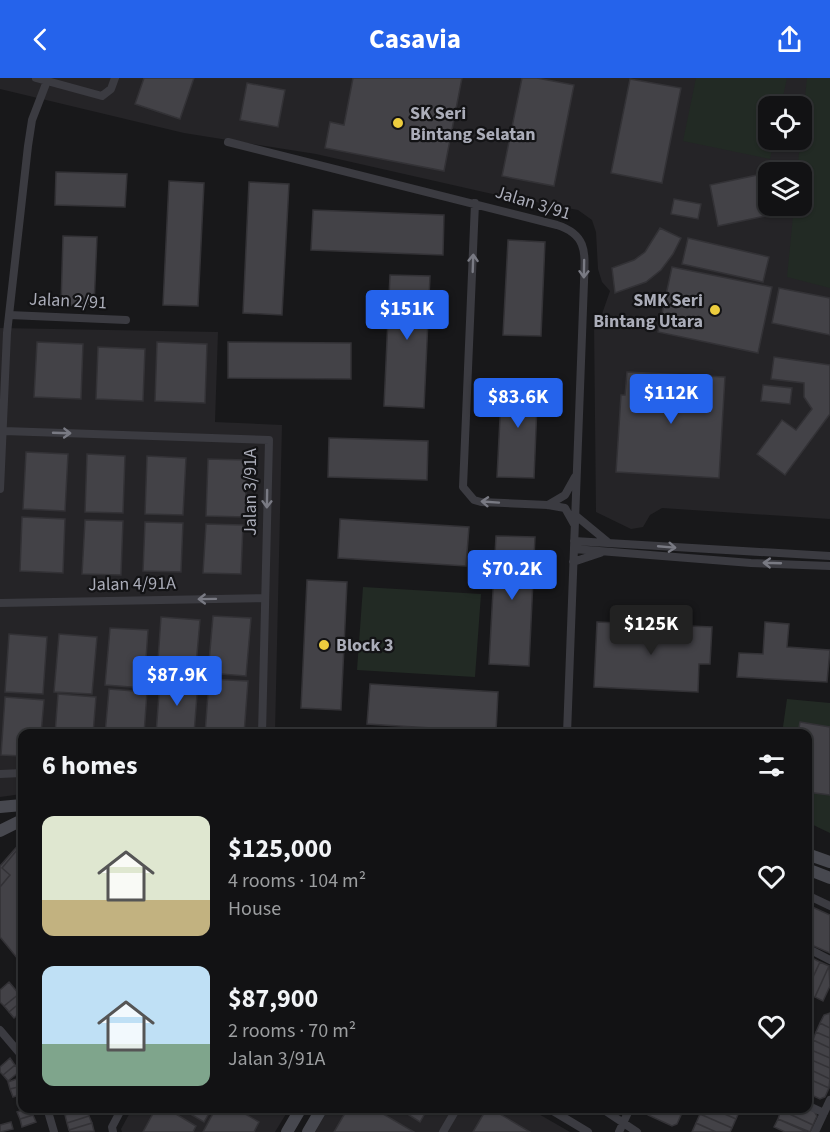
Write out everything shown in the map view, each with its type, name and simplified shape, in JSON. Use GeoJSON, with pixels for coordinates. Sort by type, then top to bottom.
{"type":"FeatureCollection","features":[{"type":"Feature","properties":{"kind":"street"},"geometry":{"type":"LineString","coordinates":[[36,78],[102,96],[111,89],[115,78]]}},
{"type":"Feature","properties":{"kind":"street"},"geometry":{"type":"LineString","coordinates":[[0,489],[4,431],[4,333],[9,315],[32,120],[47,81]]}},
{"type":"Feature","properties":{"kind":"street","name":"Jalan 3/91"},"geometry":{"type":"LineString","coordinates":[[228,142],[568,229],[577,235],[583,245],[584,282],[567,729]]}},
{"type":"Feature","properties":{"kind":"street"},"geometry":{"type":"LineString","coordinates":[[475,204],[463,487],[474,500],[481,502],[565,508],[575,527]]}},
{"type":"Feature","properties":{"kind":"street","name":"Jalan 2/91"},"geometry":{"type":"LineString","coordinates":[[9,315],[126,320]]}},
{"type":"Feature","properties":{"kind":"street","name":"Jalan 3/91A"},"geometry":{"type":"LineString","coordinates":[[4,431],[269,440],[262,729]]}},
{"type":"Feature","properties":{"kind":"street"},"geometry":{"type":"LineString","coordinates":[[548,505],[565,495],[577,474]]}},
{"type":"Feature","properties":{"kind":"street"},"geometry":{"type":"LineString","coordinates":[[575,516],[609,547]]}},
{"type":"Feature","properties":{"kind":"street"},"geometry":{"type":"LineString","coordinates":[[574,545],[830,556]]}},
{"type":"Feature","properties":{"kind":"street"},"geometry":{"type":"LineString","coordinates":[[573,562],[609,547],[751,562],[830,566]]}},
{"type":"Feature","properties":{"kind":"street","name":"Jalan 4/91A"},"geometry":{"type":"LineString","coordinates":[[0,603],[265,598]]}},
{"type":"Feature","properties":{"kind":"street"},"geometry":{"type":"LineString","coordinates":[[0,774],[18,773]]}},
{"type":"Feature","properties":{"kind":"street"},"geometry":{"type":"LineString","coordinates":[[1,810],[18,806]]}},
{"type":"Feature","properties":{"kind":"street"},"geometry":{"type":"LineString","coordinates":[[1,810],[18,817]]}},
{"type":"Feature","properties":{"kind":"street"},"geometry":{"type":"LineString","coordinates":[[0,831],[18,821]]}},
{"type":"Feature","properties":{"kind":"street"},"geometry":{"type":"LineString","coordinates":[[812,856],[830,862]]}},
{"type":"Feature","properties":{"kind":"street"},"geometry":{"type":"LineString","coordinates":[[812,871],[830,879]]}},
{"type":"Feature","properties":{"kind":"street"},"geometry":{"type":"LineString","coordinates":[[812,897],[830,906]]}},
{"type":"Feature","properties":{"kind":"street"},"geometry":{"type":"LineString","coordinates":[[812,951],[830,960]]}},
{"type":"Feature","properties":{"kind":"street"},"geometry":{"type":"LineString","coordinates":[[0,1030],[18,1051]]}},
{"type":"Feature","properties":{"kind":"street"},"geometry":{"type":"LineString","coordinates":[[815,1132],[830,1100]]}},
{"type":"Feature","properties":{"kind":"street"},"geometry":{"type":"LineString","coordinates":[[812,1107],[824,1113]]}},
{"type":"Feature","properties":{"kind":"street"},"geometry":{"type":"LineString","coordinates":[[48,1113],[54,1132]]}},
{"type":"Feature","properties":{"kind":"street"},"geometry":{"type":"LineString","coordinates":[[113,1132],[112,1127],[119,1113]]}},
{"type":"Feature","properties":{"kind":"street"},"geometry":{"type":"LineString","coordinates":[[287,1132],[298,1113]]}},
{"type":"Feature","properties":{"kind":"street"},"geometry":{"type":"LineString","coordinates":[[308,1132],[319,1113]]}},
{"type":"Feature","properties":{"kind":"street"},"geometry":{"type":"LineString","coordinates":[[443,1132],[454,1113]]}},
{"type":"Feature","properties":{"kind":"street"},"geometry":{"type":"LineString","coordinates":[[556,1113],[588,1132]]}},
{"type":"Feature","properties":{"kind":"street"},"geometry":{"type":"LineString","coordinates":[[606,1113],[621,1128],[637,1132]]}},
{"type":"Feature","properties":{"kind":"street"},"geometry":{"type":"LineString","coordinates":[[621,1128],[628,1113]]}},
{"type":"Feature","properties":{"kind":"shaded area"},"geometry":{"type":"Polygon","coordinates":[[[0,78],[830,78],[830,519],[662,508],[650,515],[643,527],[631,529],[596,512],[594,322],[602,314],[610,291],[602,282],[598,269],[596,232],[592,220],[578,210],[488,193],[316,154],[184,133],[0,89],[0,78]]]}},
{"type":"Feature","properties":{"kind":"shaded area"},"geometry":{"type":"Polygon","coordinates":[[[696,78],[787,78],[783,96],[758,96],[758,150],[772,150],[770,159],[683,141],[696,78]]]}},
{"type":"Feature","properties":{"kind":"shaded area"},"geometry":{"type":"Polygon","coordinates":[[[807,78],[830,78],[830,288],[787,277],[793,216],[812,216],[812,162],[798,162],[799,150],[812,150],[812,96],[805,96],[807,78]]]}},
{"type":"Feature","properties":{"kind":"shaded area"},"geometry":{"type":"Polygon","coordinates":[[[0,328],[218,332],[215,422],[282,425],[275,729],[18,729],[18,795],[0,797],[0,328]]]}},
{"type":"Feature","properties":{"kind":"shaded area"},"geometry":{"type":"Polygon","coordinates":[[[363,587],[481,594],[475,677],[357,670],[363,587]]]}},
{"type":"Feature","properties":{"kind":"shaded area"},"geometry":{"type":"Polygon","coordinates":[[[787,699],[830,703],[830,833],[812,824],[812,729],[783,729],[787,699]]]}},
{"type":"Feature","properties":{"kind":"shaded area"},"geometry":{"type":"Polygon","coordinates":[[[130,1113],[287,1113],[275,1132],[122,1132],[121,1129],[130,1113]]]}},
{"type":"Feature","properties":{"kind":"shaded area"},"geometry":{"type":"Polygon","coordinates":[[[326,1113],[537,1113],[570,1132],[315,1132],[326,1113]]]}},
{"type":"Feature","properties":{"kind":"building"},"geometry":{"type":"Polygon","coordinates":[[[144,78],[194,78],[180,119],[135,104],[144,78]]]}},
{"type":"Feature","properties":{"kind":"building","name":"SK Seri Bintang Selatan"},"geometry":{"type":"Polygon","coordinates":[[[353,78],[462,78],[444,171],[325,148],[330,122],[344,125],[353,78]]]}},
{"type":"Feature","properties":{"kind":"building"},"geometry":{"type":"Polygon","coordinates":[[[522,78],[537,78],[574,85],[554,186],[502,176],[522,78]]]}},
{"type":"Feature","properties":{"kind":"building"},"geometry":{"type":"Polygon","coordinates":[[[630,79],[681,88],[662,183],[611,173],[630,79]]]}},
{"type":"Feature","properties":{"kind":"building"},"geometry":{"type":"Polygon","coordinates":[[[247,83],[285,90],[278,127],[240,120],[247,83]]]}},
{"type":"Feature","properties":{"kind":"building"},"geometry":{"type":"Polygon","coordinates":[[[56,172],[127,174],[125,207],[55,205],[56,172]]]}},
{"type":"Feature","properties":{"kind":"building"},"geometry":{"type":"Polygon","coordinates":[[[758,175],[758,216],[765,216],[718,226],[710,185],[758,175]]]}},
{"type":"Feature","properties":{"kind":"building"},"geometry":{"type":"Polygon","coordinates":[[[169,181],[204,183],[198,306],[163,305],[169,181]]]}},
{"type":"Feature","properties":{"kind":"building"},"geometry":{"type":"Polygon","coordinates":[[[249,182],[289,184],[282,315],[243,313],[249,182]]]}},
{"type":"Feature","properties":{"kind":"building"},"geometry":{"type":"Polygon","coordinates":[[[674,199],[701,204],[698,219],[671,214],[674,199]]]}},
{"type":"Feature","properties":{"kind":"building"},"geometry":{"type":"Polygon","coordinates":[[[313,210],[444,215],[443,255],[311,250],[313,210]]]}},
{"type":"Feature","properties":{"kind":"building","name":"SMK Seri Bintang Utara"},"geometry":{"type":"Polygon","coordinates":[[[660,228],[681,238],[673,254],[661,270],[646,282],[615,293],[612,268],[634,260],[645,252],[660,228]]]}},
{"type":"Feature","properties":{"kind":"building"},"geometry":{"type":"Polygon","coordinates":[[[63,236],[97,237],[94,306],[61,305],[63,236]]]}},
{"type":"Feature","properties":{"kind":"building","name":"SMK Seri Bintang Utara"},"geometry":{"type":"Polygon","coordinates":[[[688,238],[769,257],[763,282],[682,264],[688,238]]]}},
{"type":"Feature","properties":{"kind":"building"},"geometry":{"type":"Polygon","coordinates":[[[508,240],[545,242],[541,336],[503,335],[508,240]]]}},
{"type":"Feature","properties":{"kind":"building","name":"SMK Seri Bintang Utara"},"geometry":{"type":"Polygon","coordinates":[[[672,267],[772,287],[758,353],[658,332],[672,267]]]}},
{"type":"Feature","properties":{"kind":"building"},"geometry":{"type":"Polygon","coordinates":[[[390,275],[430,276],[424,408],[384,406],[390,275]]]}},
{"type":"Feature","properties":{"kind":"building"},"geometry":{"type":"Polygon","coordinates":[[[779,288],[830,298],[830,335],[772,323],[779,288]]]}},
{"type":"Feature","properties":{"kind":"building"},"geometry":{"type":"Polygon","coordinates":[[[37,342],[83,344],[81,399],[34,397],[37,342]]]}},
{"type":"Feature","properties":{"kind":"building"},"geometry":{"type":"Polygon","coordinates":[[[157,342],[207,344],[205,403],[155,401],[157,342]]]}},
{"type":"Feature","properties":{"kind":"building"},"geometry":{"type":"Polygon","coordinates":[[[228,342],[351,343],[351,379],[228,378],[228,342]]]}},
{"type":"Feature","properties":{"kind":"building"},"geometry":{"type":"Polygon","coordinates":[[[98,347],[145,349],[143,401],[96,399],[98,347]]]}},
{"type":"Feature","properties":{"kind":"building"},"geometry":{"type":"Polygon","coordinates":[[[774,357],[830,365],[830,414],[785,475],[757,454],[782,420],[796,430],[812,409],[804,397],[804,383],[771,379],[774,357]]]}},
{"type":"Feature","properties":{"kind":"building"},"geometry":{"type":"Polygon","coordinates":[[[627,372],[725,377],[719,478],[616,472],[621,395],[625,395],[627,372]]]}},
{"type":"Feature","properties":{"kind":"building"},"geometry":{"type":"Polygon","coordinates":[[[502,379],[538,380],[534,478],[497,477],[502,379]]]}},
{"type":"Feature","properties":{"kind":"building"},"geometry":{"type":"Polygon","coordinates":[[[763,385],[792,388],[790,404],[761,401],[763,385]]]}},
{"type":"Feature","properties":{"kind":"building"},"geometry":{"type":"Polygon","coordinates":[[[329,438],[428,441],[427,480],[328,477],[329,438]]]}},
{"type":"Feature","properties":{"kind":"building"},"geometry":{"type":"Polygon","coordinates":[[[26,452],[68,454],[65,511],[23,509],[26,452]]]}},
{"type":"Feature","properties":{"kind":"building"},"geometry":{"type":"Polygon","coordinates":[[[87,454],[125,456],[123,513],[85,512],[87,454]]]}},
{"type":"Feature","properties":{"kind":"building"},"geometry":{"type":"Polygon","coordinates":[[[147,456],[186,458],[183,515],[145,514],[147,456]]]}},
{"type":"Feature","properties":{"kind":"building"},"geometry":{"type":"Polygon","coordinates":[[[208,459],[247,460],[245,517],[206,516],[208,459]]]}},
{"type":"Feature","properties":{"kind":"building"},"geometry":{"type":"Polygon","coordinates":[[[22,517],[65,519],[63,573],[20,571],[22,517]]]}},
{"type":"Feature","properties":{"kind":"building"},"geometry":{"type":"Polygon","coordinates":[[[340,519],[469,527],[466,566],[338,558],[340,519]]]}},
{"type":"Feature","properties":{"kind":"building"},"geometry":{"type":"Polygon","coordinates":[[[85,520],[123,521],[121,575],[82,574],[85,520]]]}},
{"type":"Feature","properties":{"kind":"building"},"geometry":{"type":"Polygon","coordinates":[[[145,522],[183,523],[181,572],[143,571],[145,522]]]}},
{"type":"Feature","properties":{"kind":"building"},"geometry":{"type":"Polygon","coordinates":[[[206,524],[243,525],[241,574],[203,573],[206,524]]]}},
{"type":"Feature","properties":{"kind":"building"},"geometry":{"type":"Polygon","coordinates":[[[496,536],[535,537],[529,666],[489,664],[496,536]]]}},
{"type":"Feature","properties":{"kind":"building","name":"Block 3"},"geometry":{"type":"Polygon","coordinates":[[[307,580],[347,582],[341,710],[301,708],[307,580]]]}},
{"type":"Feature","properties":{"kind":"building"},"geometry":{"type":"Polygon","coordinates":[[[213,616],[251,618],[246,676],[208,673],[213,616]]]}},
{"type":"Feature","properties":{"kind":"building"},"geometry":{"type":"Polygon","coordinates":[[[161,617],[200,620],[195,677],[157,674],[161,617]]]}},
{"type":"Feature","properties":{"kind":"building"},"geometry":{"type":"Polygon","coordinates":[[[597,622],[712,627],[710,664],[699,664],[698,692],[594,687],[597,622]]]}},
{"type":"Feature","properties":{"kind":"building"},"geometry":{"type":"Polygon","coordinates":[[[765,622],[789,624],[787,647],[830,650],[827,682],[737,677],[739,653],[763,654],[765,622]]]}},
{"type":"Feature","properties":{"kind":"building"},"geometry":{"type":"Polygon","coordinates":[[[110,628],[148,630],[144,688],[105,685],[110,628]]]}},
{"type":"Feature","properties":{"kind":"building"},"geometry":{"type":"Polygon","coordinates":[[[9,634],[47,637],[43,694],[5,692],[9,634]]]}},
{"type":"Feature","properties":{"kind":"building"},"geometry":{"type":"Polygon","coordinates":[[[59,634],[97,637],[92,694],[54,692],[59,634]]]}},
{"type":"Feature","properties":{"kind":"building"},"geometry":{"type":"Polygon","coordinates":[[[209,679],[248,681],[244,729],[205,729],[209,679]]]}},
{"type":"Feature","properties":{"kind":"building"},"geometry":{"type":"Polygon","coordinates":[[[160,680],[198,682],[194,729],[156,729],[160,680]]]}},
{"type":"Feature","properties":{"kind":"building"},"geometry":{"type":"Polygon","coordinates":[[[370,684],[498,692],[496,729],[448,729],[367,724],[370,684]]]}},
{"type":"Feature","properties":{"kind":"building"},"geometry":{"type":"Polygon","coordinates":[[[109,689],[147,692],[144,729],[105,729],[109,689]]]}},
{"type":"Feature","properties":{"kind":"building"},"geometry":{"type":"Polygon","coordinates":[[[58,694],[96,697],[93,729],[55,729],[58,694]]]}},
{"type":"Feature","properties":{"kind":"building"},"geometry":{"type":"Polygon","coordinates":[[[5,697],[44,700],[41,729],[18,729],[18,756],[1,755],[5,697]]]}},
{"type":"Feature","properties":{"kind":"building"},"geometry":{"type":"Polygon","coordinates":[[[800,722],[830,727],[830,795],[812,793],[812,729],[799,729],[800,722]]]}},
{"type":"Feature","properties":{"kind":"building"},"geometry":{"type":"Polygon","coordinates":[[[18,846],[18,849],[2,868],[10,875],[0,887],[0,866],[18,846]]]}},
{"type":"Feature","properties":{"kind":"building"},"geometry":{"type":"Polygon","coordinates":[[[18,849],[18,959],[0,937],[0,887],[10,875],[2,868],[18,849]]]}},
{"type":"Feature","properties":{"kind":"building"},"geometry":{"type":"Polygon","coordinates":[[[812,907],[830,915],[830,953],[812,945],[812,907]]]}},
{"type":"Feature","properties":{"kind":"building"},"geometry":{"type":"Polygon","coordinates":[[[812,958],[820,962],[812,979],[812,958]]]}},
{"type":"Feature","properties":{"kind":"building"},"geometry":{"type":"Polygon","coordinates":[[[820,962],[829,966],[815,997],[812,996],[812,979],[820,962]]]}},
{"type":"Feature","properties":{"kind":"building"},"geometry":{"type":"Polygon","coordinates":[[[829,966],[830,986],[823,1001],[815,997],[829,966]]]}},
{"type":"Feature","properties":{"kind":"building"},"geometry":{"type":"Polygon","coordinates":[[[9,982],[18,995],[4,1006],[0,1002],[0,990],[9,982]]]}},
{"type":"Feature","properties":{"kind":"building"},"geometry":{"type":"Polygon","coordinates":[[[18,995],[18,1004],[9,1012],[4,1006],[18,995]]]}},
{"type":"Feature","properties":{"kind":"building"},"geometry":{"type":"Polygon","coordinates":[[[18,1004],[18,1014],[14,1018],[9,1012],[18,1004]]]}},
{"type":"Feature","properties":{"kind":"building"},"geometry":{"type":"Polygon","coordinates":[[[830,1013],[830,1028],[820,1023],[824,1015],[830,1013]]]}},
{"type":"Feature","properties":{"kind":"building"},"geometry":{"type":"Polygon","coordinates":[[[820,1023],[830,1028],[830,1038],[816,1032],[820,1023]]]}},
{"type":"Feature","properties":{"kind":"building"},"geometry":{"type":"Polygon","coordinates":[[[816,1032],[830,1038],[830,1048],[813,1040],[816,1032]]]}},
{"type":"Feature","properties":{"kind":"building"},"geometry":{"type":"Polygon","coordinates":[[[813,1040],[830,1048],[830,1058],[812,1050],[813,1040]]]}},
{"type":"Feature","properties":{"kind":"building"},"geometry":{"type":"Polygon","coordinates":[[[812,1050],[830,1058],[830,1068],[812,1060],[812,1050]]]}},
{"type":"Feature","properties":{"kind":"building"},"geometry":{"type":"Polygon","coordinates":[[[10,1058],[15,1065],[3,1075],[0,1067],[10,1058]]]}},
{"type":"Feature","properties":{"kind":"building"},"geometry":{"type":"Polygon","coordinates":[[[812,1060],[830,1068],[830,1079],[812,1070],[812,1060]]]}},
{"type":"Feature","properties":{"kind":"building"},"geometry":{"type":"Polygon","coordinates":[[[15,1065],[18,1069],[18,1073],[8,1081],[3,1075],[15,1065]]]}},
{"type":"Feature","properties":{"kind":"building"},"geometry":{"type":"Polygon","coordinates":[[[812,1070],[830,1079],[829,1088],[812,1080],[812,1070]]]}},
{"type":"Feature","properties":{"kind":"building"},"geometry":{"type":"Polygon","coordinates":[[[18,1078],[18,1087],[10,1089],[8,1082],[18,1078]]]}},
{"type":"Feature","properties":{"kind":"building"},"geometry":{"type":"Polygon","coordinates":[[[812,1080],[829,1088],[825,1097],[820,1099],[812,1095],[812,1080]]]}},
{"type":"Feature","properties":{"kind":"building"},"geometry":{"type":"Polygon","coordinates":[[[18,1087],[18,1095],[13,1097],[10,1089],[18,1087]]]}},
{"type":"Feature","properties":{"kind":"building"},"geometry":{"type":"Polygon","coordinates":[[[812,1110],[814,1111],[817,1116],[813,1125],[787,1113],[812,1113],[812,1110]]]}},
{"type":"Feature","properties":{"kind":"building"},"geometry":{"type":"Polygon","coordinates":[[[17,1112],[32,1113],[33,1115],[20,1119],[17,1112]]]}},
{"type":"Feature","properties":{"kind":"building"},"geometry":{"type":"Polygon","coordinates":[[[88,1113],[89,1116],[67,1123],[65,1115],[88,1113]]]}},
{"type":"Feature","properties":{"kind":"building"},"geometry":{"type":"Polygon","coordinates":[[[153,1113],[174,1113],[196,1126],[193,1132],[143,1132],[153,1113]]]}},
{"type":"Feature","properties":{"kind":"building"},"geometry":{"type":"Polygon","coordinates":[[[189,1113],[209,1113],[204,1122],[189,1113]]]}},
{"type":"Feature","properties":{"kind":"building"},"geometry":{"type":"Polygon","coordinates":[[[213,1113],[244,1113],[259,1122],[254,1132],[203,1132],[213,1113]]]}},
{"type":"Feature","properties":{"kind":"building"},"geometry":{"type":"Polygon","coordinates":[[[345,1113],[382,1113],[414,1132],[334,1132],[345,1113]]]}},
{"type":"Feature","properties":{"kind":"building"},"geometry":{"type":"Polygon","coordinates":[[[406,1113],[425,1113],[420,1122],[406,1113]]]}},
{"type":"Feature","properties":{"kind":"building"},"geometry":{"type":"Polygon","coordinates":[[[484,1113],[498,1113],[530,1132],[473,1132],[484,1113]]]}},
{"type":"Feature","properties":{"kind":"building"},"geometry":{"type":"Polygon","coordinates":[[[647,1113],[681,1115],[677,1124],[672,1126],[647,1113]]]}},
{"type":"Feature","properties":{"kind":"building"},"geometry":{"type":"Polygon","coordinates":[[[722,1113],[736,1119],[732,1128],[700,1114],[722,1113]]]}},
{"type":"Feature","properties":{"kind":"building"},"geometry":{"type":"Polygon","coordinates":[[[722,1113],[739,1113],[736,1119],[722,1113]]]}},
{"type":"Feature","properties":{"kind":"building"},"geometry":{"type":"Polygon","coordinates":[[[780,1113],[787,1113],[813,1125],[810,1132],[778,1119],[780,1113]]]}},
{"type":"Feature","properties":{"kind":"building"},"geometry":{"type":"Polygon","coordinates":[[[700,1114],[732,1128],[730,1132],[716,1132],[696,1123],[700,1114]]]}},
{"type":"Feature","properties":{"kind":"building"},"geometry":{"type":"Polygon","coordinates":[[[33,1115],[36,1122],[22,1127],[20,1119],[33,1115]]]}},
{"type":"Feature","properties":{"kind":"building"},"geometry":{"type":"Polygon","coordinates":[[[89,1116],[92,1123],[69,1130],[67,1123],[89,1116]]]}},
{"type":"Feature","properties":{"kind":"building"},"geometry":{"type":"Polygon","coordinates":[[[778,1119],[807,1132],[785,1132],[774,1127],[778,1119]]]}},
{"type":"Feature","properties":{"kind":"building"},"geometry":{"type":"Polygon","coordinates":[[[11,1122],[13,1129],[0,1132],[0,1125],[11,1122]]]}},
{"type":"Feature","properties":{"kind":"building"},"geometry":{"type":"Polygon","coordinates":[[[92,1123],[94,1131],[70,1132],[69,1130],[92,1123]]]}},
{"type":"Feature","properties":{"kind":"building"},"geometry":{"type":"Polygon","coordinates":[[[696,1123],[716,1132],[692,1132],[696,1123]]]}},
{"type":"Feature","properties":{"kind":"place","name":"SK Seri Bintang Selatan"},"geometry":{"type":"Point","coordinates":[398,123]}},
{"type":"Feature","properties":{"kind":"place","name":"SMK Seri Bintang Utara"},"geometry":{"type":"Point","coordinates":[715,310]}},
{"type":"Feature","properties":{"kind":"place","name":"Block 3"},"geometry":{"type":"Point","coordinates":[324,645]}}]}
